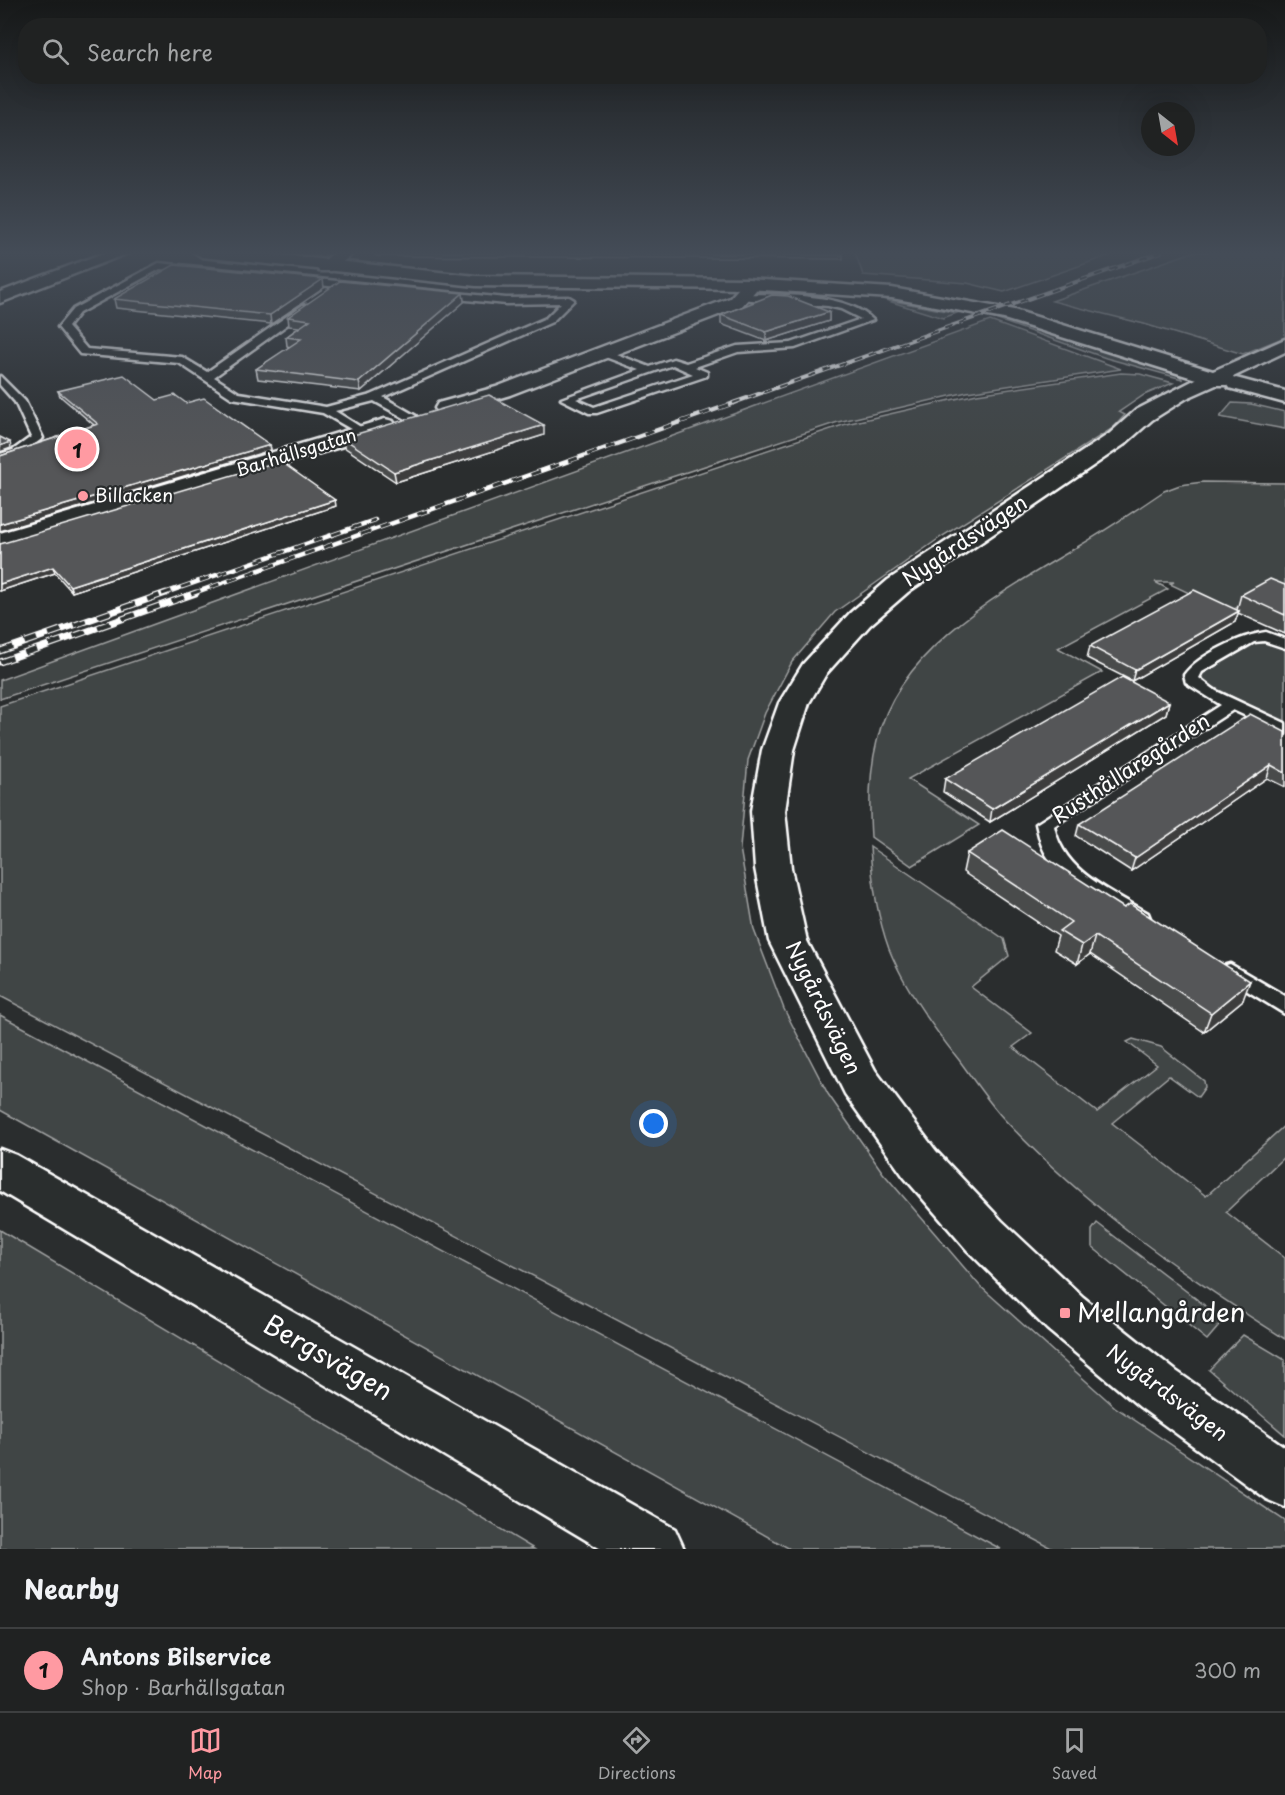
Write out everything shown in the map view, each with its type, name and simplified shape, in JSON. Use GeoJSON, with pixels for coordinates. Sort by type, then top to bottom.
{"type":"FeatureCollection","features":[{"type":"Feature","properties":{"kind":"street","name":"Barhällsgatan"},"geometry":{"type":"LineString","coordinates":[[0,541],[503,391],[604,353],[668,324]]}},
{"type":"Feature","properties":{"kind":"street"},"geometry":{"type":"LineString","coordinates":[[1046,324],[1285,392]]}},
{"type":"Feature","properties":{"kind":"street","name":"Nygårdsvägen"},"geometry":{"type":"LineString","coordinates":[[1285,345],[1232,377],[1179,414],[1118,439],[898,586],[835,644],[794,703],[777,750],[768,811],[773,868],[788,941],[817,1003],[860,1082],[920,1164],[985,1236],[1065,1313],[1158,1389],[1285,1480]]}},
{"type":"Feature","properties":{"kind":"street","name":"Nygårdsvägen"},"geometry":{"type":"LineString","coordinates":[[1232,377],[1285,358]]}},
{"type":"Feature","properties":{"kind":"street"},"geometry":{"type":"LineString","coordinates":[[1232,377],[1285,397]]}},
{"type":"Feature","properties":{"kind":"street","name":"Bergsvägen"},"geometry":{"type":"LineString","coordinates":[[0,1168],[655,1549]]}},
{"type":"Feature","properties":{"kind":"lane"},"geometry":{"type":"LineString","coordinates":[[65,324],[63,327],[84,352],[182,360],[236,396],[326,410],[363,433]]}},
{"type":"Feature","properties":{"kind":"lane"},"geometry":{"type":"LineString","coordinates":[[207,376],[281,324]]}},
{"type":"Feature","properties":{"kind":"lane"},"geometry":{"type":"LineString","coordinates":[[326,410],[375,396],[539,324]]}},
{"type":"Feature","properties":{"kind":"lane"},"geometry":{"type":"LineString","coordinates":[[685,367],[737,349],[792,346],[855,324]]}},
{"type":"Feature","properties":{"kind":"lane"},"geometry":{"type":"LineString","coordinates":[[604,353],[650,370]]}},
{"type":"Feature","properties":{"kind":"lane"},"geometry":{"type":"LineString","coordinates":[[673,362],[703,374],[593,411],[566,399],[650,370],[673,362]]}},
{"type":"Feature","properties":{"kind":"lane"},"geometry":{"type":"LineString","coordinates":[[0,379],[20,401],[37,438],[17,452],[0,458]]}},
{"type":"Feature","properties":{"kind":"lane"},"geometry":{"type":"LineString","coordinates":[[375,396],[412,418]]}},
{"type":"Feature","properties":{"kind":"lane","name":"Rusthållaregården"},"geometry":{"type":"LineString","coordinates":[[1285,644],[1266,636],[1250,638],[1191,675],[1196,686],[1285,729]]}},
{"type":"Feature","properties":{"kind":"lane","name":"Rusthållaregården"},"geometry":{"type":"LineString","coordinates":[[1152,925],[1070,871],[1056,857],[1045,824],[1234,704]]}},
{"type":"Feature","properties":{"kind":"lane"},"geometry":{"type":"LineString","coordinates":[[1217,964],[1285,1006]]}},
{"type":"Feature","properties":{"kind":"shaded area"},"geometry":{"type":"Polygon","coordinates":[[[981,324],[999,324],[1121,369],[967,392],[838,422],[0,699],[0,680],[981,324]]]}},
{"type":"Feature","properties":{"kind":"shaded area"},"geometry":{"type":"Polygon","coordinates":[[[1010,324],[1026,324],[1178,373],[1182,379],[1106,358],[1010,324]]]}},
{"type":"Feature","properties":{"kind":"shaded area"},"geometry":{"type":"Polygon","coordinates":[[[1145,324],[1285,324],[1285,337],[1243,354],[1145,324]]]}},
{"type":"Feature","properties":{"kind":"shaded area"},"geometry":{"type":"Polygon","coordinates":[[[1121,373],[1140,374],[1173,383],[1144,395],[1119,412],[1125,415],[1113,428],[941,537],[835,612],[792,662],[765,713],[748,760],[740,848],[754,930],[784,1009],[828,1094],[883,1173],[980,1286],[1115,1407],[1285,1521],[1285,1549],[1053,1549],[0,996],[0,706],[846,424],[977,394],[1121,373]]]}},
{"type":"Feature","properties":{"kind":"shaded area"},"geometry":{"type":"Polygon","coordinates":[[[1232,403],[1251,404],[1285,412],[1285,429],[1220,417],[1232,403]]]}},
{"type":"Feature","properties":{"kind":"shaded area"},"geometry":{"type":"Polygon","coordinates":[[[1203,482],[1285,483],[1285,603],[1262,593],[1229,612],[1170,584],[1174,582],[1155,582],[1168,589],[1058,648],[1102,672],[908,779],[979,825],[912,866],[871,837],[870,789],[877,741],[889,708],[907,678],[930,650],[988,603],[1164,491],[1180,485],[1203,482]]]}},
{"type":"Feature","properties":{"kind":"shaded area"},"geometry":{"type":"Polygon","coordinates":[[[1261,642],[1285,648],[1285,723],[1211,686],[1200,676],[1202,672],[1248,645],[1261,642]]]}},
{"type":"Feature","properties":{"kind":"shaded area"},"geometry":{"type":"Polygon","coordinates":[[[870,847],[1004,939],[1009,956],[971,987],[1032,1033],[1013,1047],[1097,1112],[1157,1065],[1127,1042],[1133,1039],[1161,1047],[1204,1081],[1205,1087],[1198,1097],[1169,1076],[1112,1123],[1206,1196],[1285,1125],[1285,1156],[1226,1212],[1285,1258],[1285,1339],[1173,1264],[1102,1210],[1067,1181],[997,1111],[930,1021],[895,963],[878,911],[870,847]]]}},
{"type":"Feature","properties":{"kind":"shaded area"},"geometry":{"type":"Polygon","coordinates":[[[0,1015],[1001,1549],[790,1549],[0,1110],[0,1015]]]}},
{"type":"Feature","properties":{"kind":"shaded area"},"geometry":{"type":"Polygon","coordinates":[[[1097,1223],[1224,1320],[1207,1340],[1092,1247],[1092,1230],[1097,1223]]]}},
{"type":"Feature","properties":{"kind":"shaded area"},"geometry":{"type":"Polygon","coordinates":[[[0,1230],[534,1549],[0,1549],[0,1230]]]}},
{"type":"Feature","properties":{"kind":"shaded area"},"geometry":{"type":"Polygon","coordinates":[[[1243,1335],[1285,1360],[1285,1435],[1209,1370],[1243,1335]]]}},
{"type":"Feature","properties":{"kind":"building"},"geometry":{"type":"Polygon","coordinates":[[[304,324],[426,324],[359,382],[256,369],[301,339],[286,337],[304,324]]]}},
{"type":"Feature","properties":{"kind":"building"},"geometry":{"type":"Polygon","coordinates":[[[746,324],[790,324],[766,332],[746,324]]]}},
{"type":"Feature","properties":{"kind":"building"},"geometry":{"type":"Polygon","coordinates":[[[124,375],[157,400],[175,395],[186,403],[204,398],[270,445],[0,524],[0,456],[98,424],[58,391],[124,375]]]}},
{"type":"Feature","properties":{"kind":"building"},"geometry":{"type":"Polygon","coordinates":[[[489,395],[544,425],[394,472],[343,438],[489,395]]]}},
{"type":"Feature","properties":{"kind":"building"},"geometry":{"type":"Polygon","coordinates":[[[0,437],[10,442],[0,446],[0,437]]]}},
{"type":"Feature","properties":{"kind":"building"},"geometry":{"type":"Polygon","coordinates":[[[280,461],[335,500],[70,586],[53,567],[0,584],[0,544],[280,461]]]}},
{"type":"Feature","properties":{"kind":"building"},"geometry":{"type":"Polygon","coordinates":[[[1270,579],[1285,585],[1285,615],[1241,595],[1270,579]]]}},
{"type":"Feature","properties":{"kind":"building"},"geometry":{"type":"Polygon","coordinates":[[[1194,590],[1239,611],[1135,670],[1090,646],[1194,590]]]}},
{"type":"Feature","properties":{"kind":"building"},"geometry":{"type":"Polygon","coordinates":[[[1122,677],[1169,702],[992,809],[945,779],[1122,677]]]}},
{"type":"Feature","properties":{"kind":"building"},"geometry":{"type":"Polygon","coordinates":[[[1250,714],[1285,732],[1285,773],[1271,765],[1135,858],[1079,824],[1250,714]]]}},
{"type":"Feature","properties":{"kind":"building"},"geometry":{"type":"Polygon","coordinates":[[[1003,830],[1124,908],[1130,904],[1250,981],[1211,1013],[1095,936],[1082,945],[1059,931],[1071,922],[967,853],[1003,830]]]}},
{"type":"Feature","properties":{"kind":"railway"},"geometry":{"type":"LineString","coordinates":[[733,403],[956,324]]}},
{"type":"Feature","properties":{"kind":"railway"},"geometry":{"type":"LineString","coordinates":[[191,594],[737,402]]}},
{"type":"Feature","properties":{"kind":"railway"},"geometry":{"type":"LineString","coordinates":[[162,594],[375,520]]}},
{"type":"Feature","properties":{"kind":"railway"},"geometry":{"type":"LineString","coordinates":[[0,651],[166,593]]}},
{"type":"Feature","properties":{"kind":"railway"},"geometry":{"type":"LineString","coordinates":[[0,662],[196,593]]}},
{"type":"Feature","properties":{"kind":"place","name":"Antons Bilservice"},"geometry":{"type":"Point","coordinates":[77,449]}},
{"type":"Feature","properties":{"kind":"place","name":"Billacken"},"geometry":{"type":"Point","coordinates":[83,496]}},
{"type":"Feature","properties":{"kind":"place","name":"Mellangården"},"geometry":{"type":"Point","coordinates":[1065,1313]}}]}
